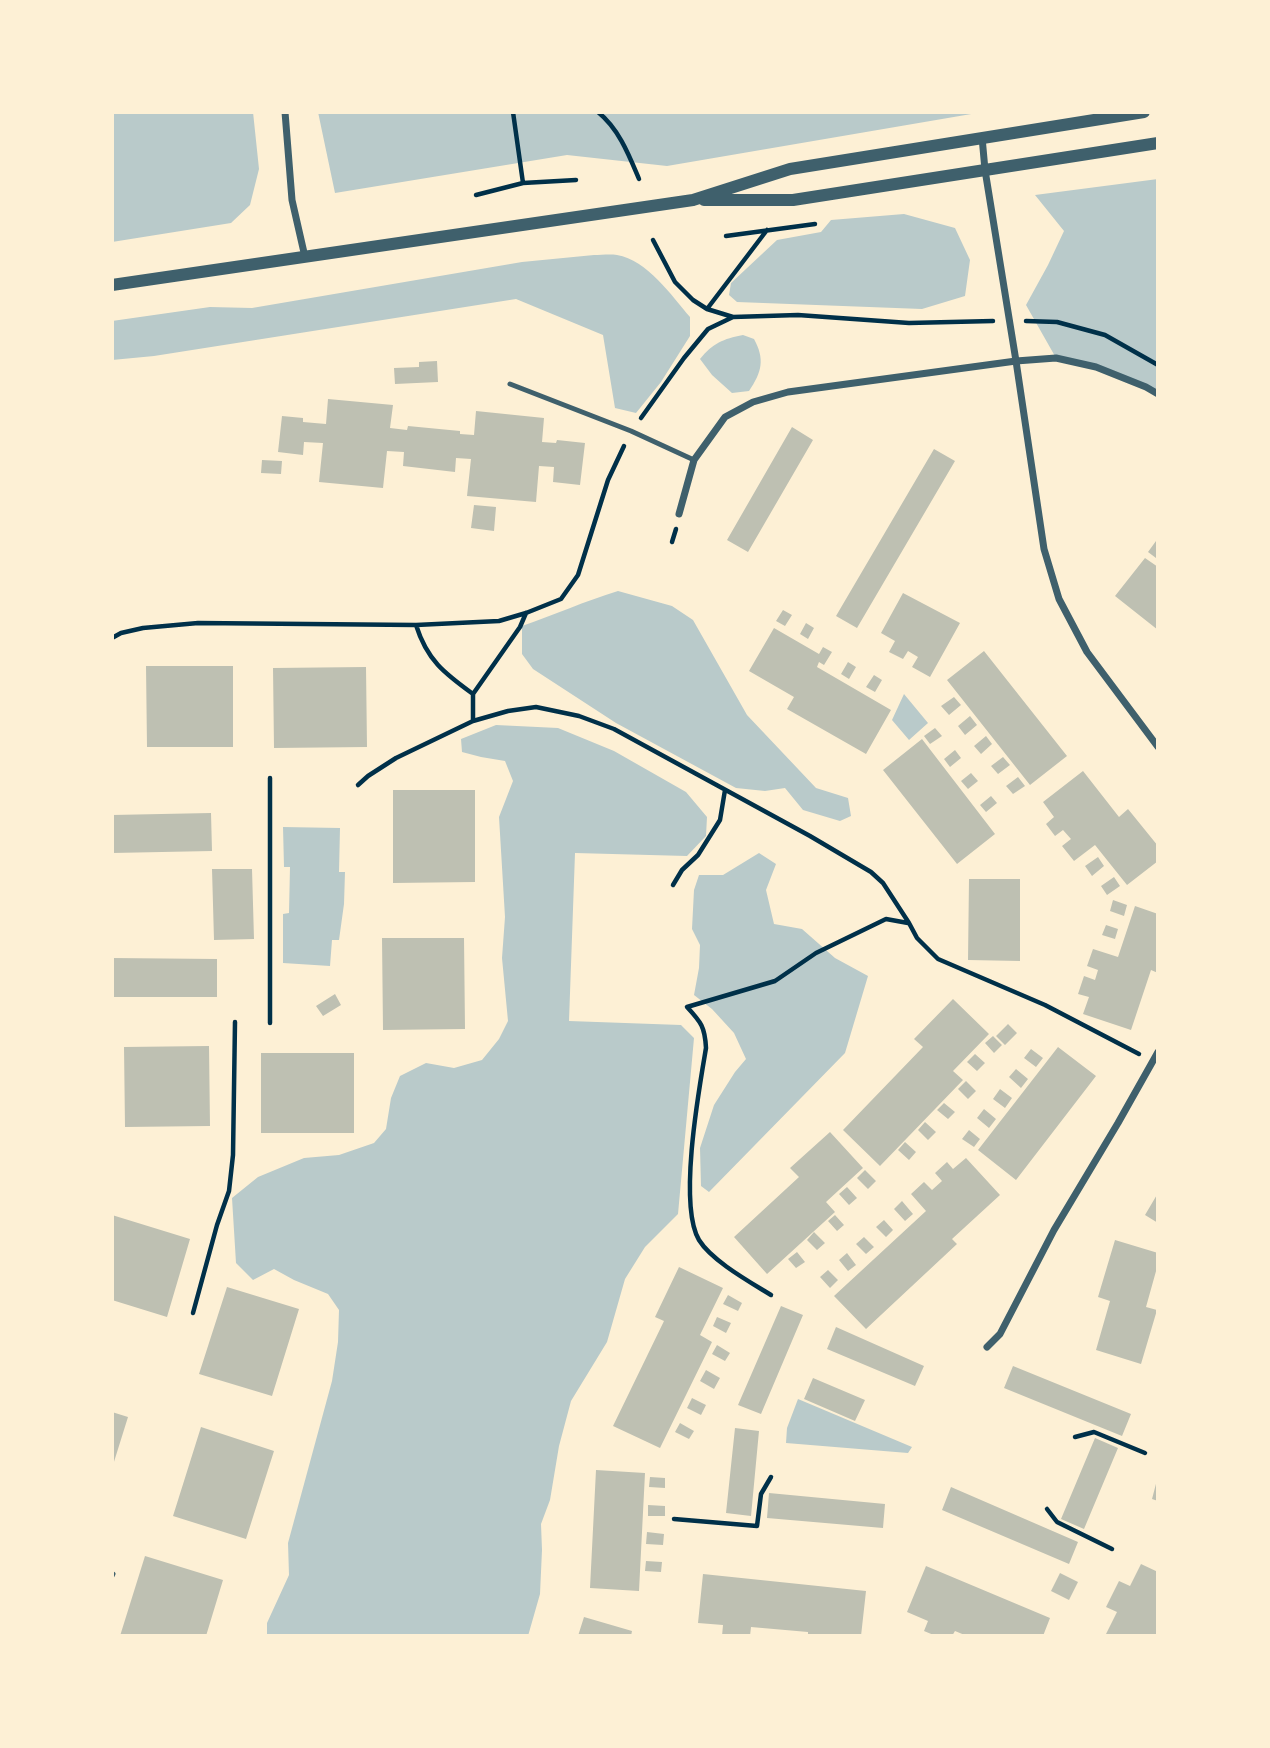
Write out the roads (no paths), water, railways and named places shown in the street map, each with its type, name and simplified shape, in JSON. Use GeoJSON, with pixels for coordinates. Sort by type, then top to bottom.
{"type":"FeatureCollection","features":[{"type":"Feature","properties":{"kind":"street"},"geometry":{"type":"LineString","coordinates":[[285,112],[292,200],[305,258]]}},
{"type":"Feature","properties":{"kind":"street"},"geometry":{"type":"LineString","coordinates":[[693,200],[790,169],[1144,112]]}},
{"type":"Feature","properties":{"kind":"street"},"geometry":{"type":"LineString","coordinates":[[982,137],[1044,549],[1059,598],[1087,652],[1158,747]]}},
{"type":"Feature","properties":{"kind":"street"},"geometry":{"type":"LineString","coordinates":[[112,285],[693,200],[793,200],[1158,143]]}},
{"type":"Feature","properties":{"kind":"street"},"geometry":{"type":"LineString","coordinates":[[679,514],[694,460],[725,417],[753,402],[776,395],[1016,361],[1056,358],[1096,367],[1158,394]]}},
{"type":"Feature","properties":{"kind":"street"},"geometry":{"type":"LineString","coordinates":[[987,1347],[1000,1334],[1054,1230],[1158,1052]]}},
{"type":"Feature","properties":{"kind":"lane"},"geometry":{"type":"LineString","coordinates":[[510,384],[631,431],[694,460]]}}]}
